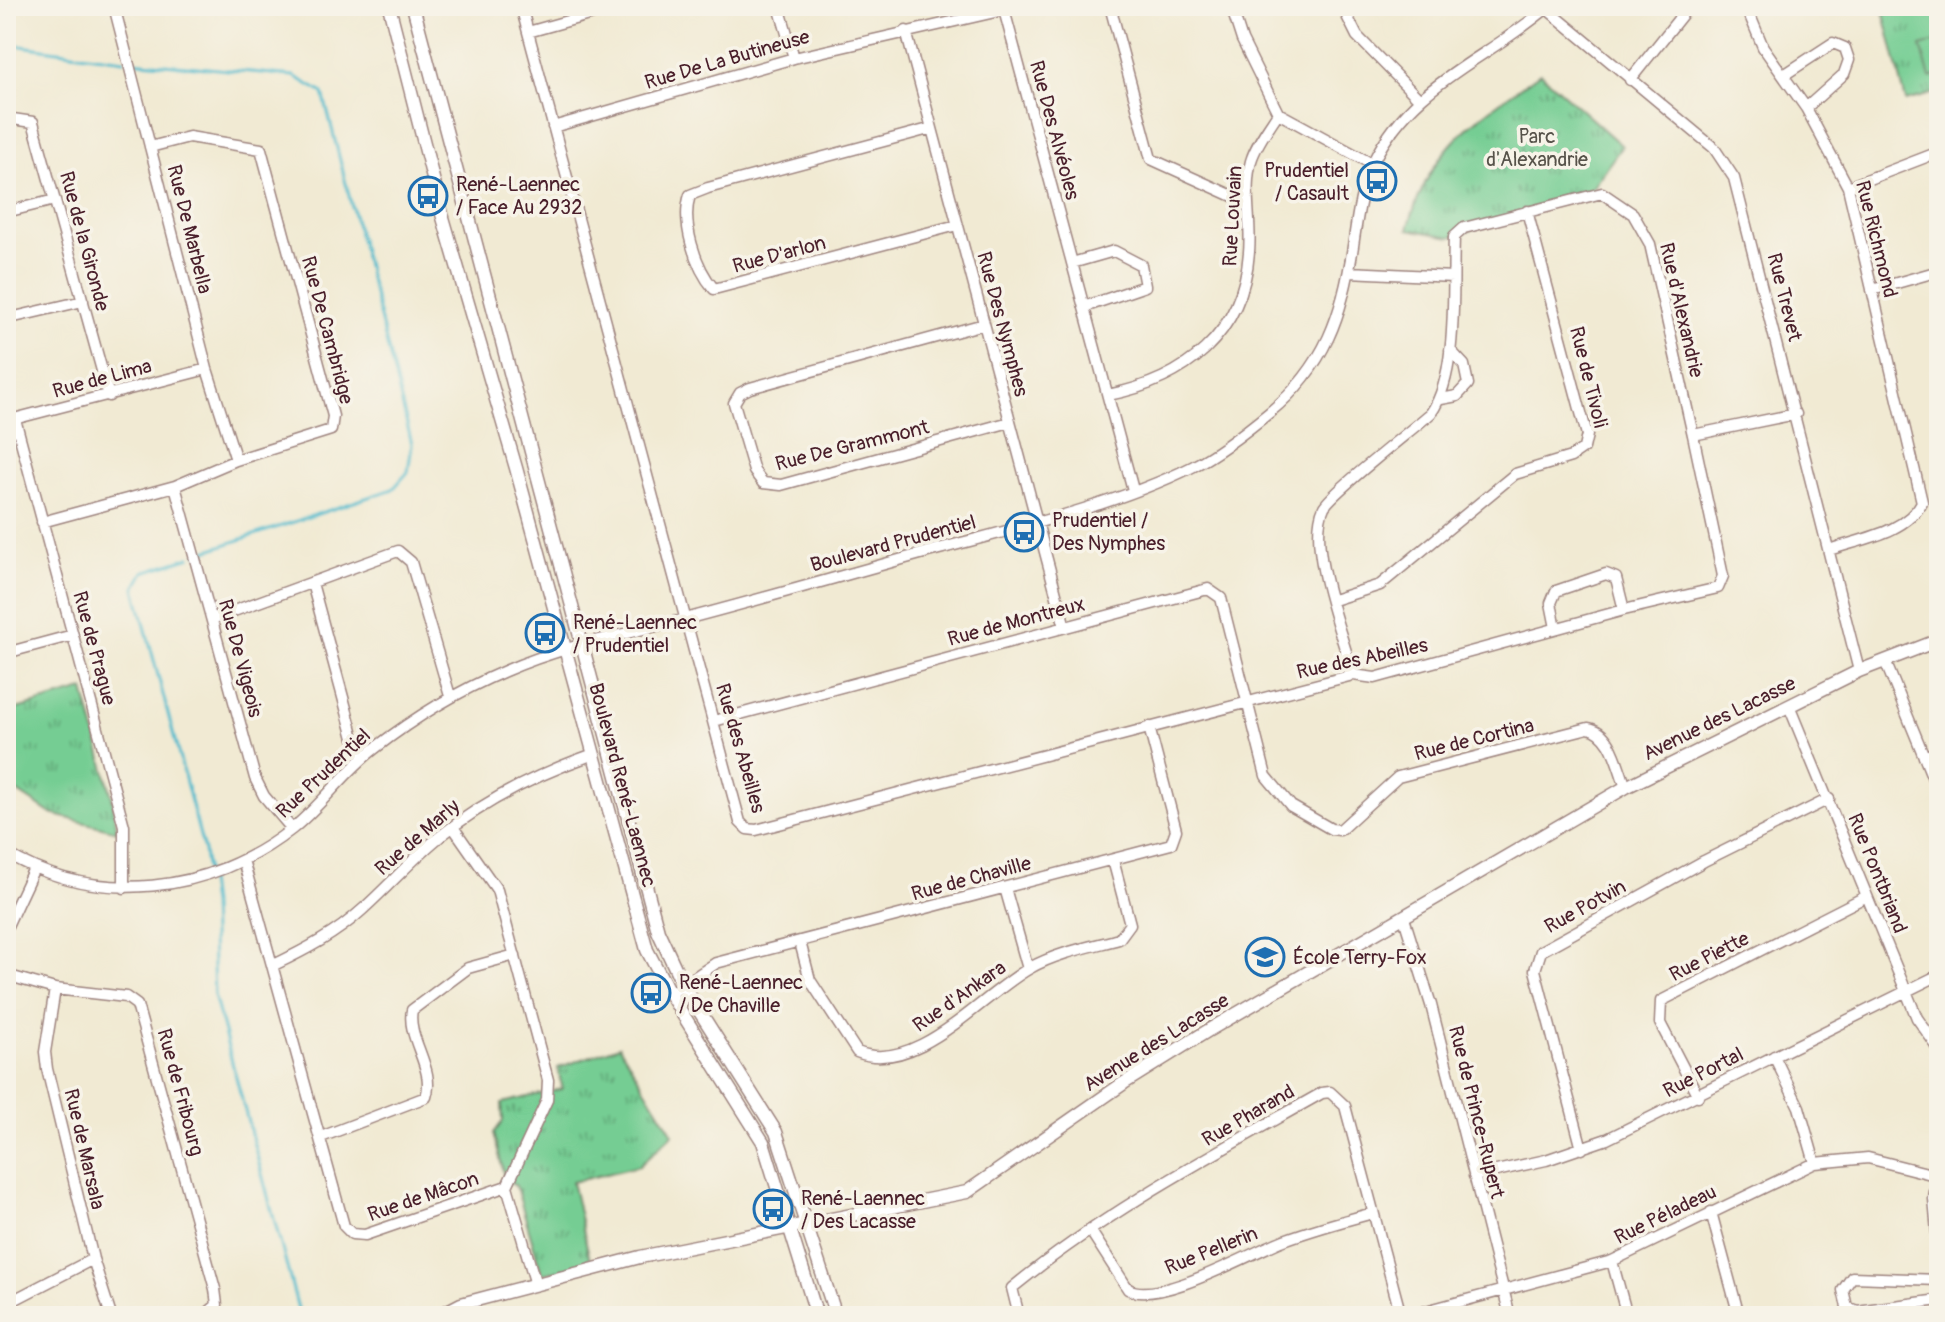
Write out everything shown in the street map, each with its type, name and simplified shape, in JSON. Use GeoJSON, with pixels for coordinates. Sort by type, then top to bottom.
{"type":"FeatureCollection","features":[{"type":"Feature","properties":{"kind":"street","name":"Rue De Marbella"},"geometry":{"type":"LineString","coordinates":[[114,6],[207,369],[236,460]]}},
{"type":"Feature","properties":{"kind":"street","name":"Boulevard René-Laennec"},"geometry":{"type":"LineString","coordinates":[[389,6],[442,214],[647,950],[670,994],[763,1142],[817,1316]]}},
{"type":"Feature","properties":{"kind":"street","name":"Boulevard René-Laennec"},"geometry":{"type":"LineString","coordinates":[[413,6],[658,931],[683,985],[776,1132],[836,1316]]}},
{"type":"Feature","properties":{"kind":"street","name":"Rue des Abeilles"},"geometry":{"type":"LineString","coordinates":[[521,6],[740,822],[747,829],[756,830],[1353,675],[1375,678],[1624,610],[1718,588],[1723,576],[1693,435]]}},
{"type":"Feature","properties":{"kind":"street"},"geometry":{"type":"LineString","coordinates":[[528,32],[621,6]]}},
{"type":"Feature","properties":{"kind":"street"},"geometry":{"type":"LineString","coordinates":[[779,6],[794,58]]}},
{"type":"Feature","properties":{"kind":"street"},"geometry":{"type":"LineString","coordinates":[[1110,6],[1151,159],[1246,202]]}},
{"type":"Feature","properties":{"kind":"street"},"geometry":{"type":"LineString","coordinates":[[1231,6],[1242,40],[1278,113],[1372,164]]}},
{"type":"Feature","properties":{"kind":"street"},"geometry":{"type":"LineString","coordinates":[[1342,6],[1357,36],[1418,98]]}},
{"type":"Feature","properties":{"kind":"street"},"geometry":{"type":"LineString","coordinates":[[1630,80],[1689,6]]}},
{"type":"Feature","properties":{"kind":"street","name":"Rue Richmond"},"geometry":{"type":"LineString","coordinates":[[1746,6],[1763,47],[1806,108],[1848,187],[1922,502],[1917,513],[1900,526],[1829,550]]}},
{"type":"Feature","properties":{"kind":"street","name":"Boulevard Prudentiel"},"geometry":{"type":"LineString","coordinates":[[565,648],[1036,523],[1194,466],[1270,412],[1301,384],[1334,330],[1349,272],[1358,213],[1372,164],[1418,98],[1548,7]]}},
{"type":"Feature","properties":{"kind":"street","name":"Rue Trevet"},"geometry":{"type":"LineString","coordinates":[[1548,7],[1630,80],[1714,148],[1734,178],[1859,671]]}},
{"type":"Feature","properties":{"kind":"street","name":"Rue De La Butineuse"},"geometry":{"type":"LineString","coordinates":[[553,127],[794,58],[1004,8]]}},
{"type":"Feature","properties":{"kind":"street","name":"Rue Des Alvéoles"},"geometry":{"type":"LineString","coordinates":[[1004,8],[1133,490]]}},
{"type":"Feature","properties":{"kind":"street","name":"Rue Des Nymphes"},"geometry":{"type":"LineString","coordinates":[[906,31],[929,129],[1065,627]]}},
{"type":"Feature","properties":{"kind":"street"},"geometry":{"type":"LineString","coordinates":[[1784,75],[1833,43],[1845,48],[1849,60],[1844,74],[1806,108]]}},
{"type":"Feature","properties":{"kind":"street","name":"Rue Louvain"},"geometry":{"type":"LineString","coordinates":[[1108,395],[1139,389],[1195,362],[1224,327],[1245,283],[1250,249],[1246,202],[1251,159],[1278,113]]}},
{"type":"Feature","properties":{"kind":"street","name":"Rue de la Gironde"},"geometry":{"type":"LineString","coordinates":[[6,118],[33,122],[109,396]]}},
{"type":"Feature","properties":{"kind":"street","name":"Rue D'arlon"},"geometry":{"type":"LineString","coordinates":[[929,129],[708,188],[690,195],[685,212],[704,277],[714,289],[957,225]]}},
{"type":"Feature","properties":{"kind":"street","name":"Rue De Cambridge"},"geometry":{"type":"LineString","coordinates":[[42,522],[175,486],[236,460],[331,430],[333,416],[261,149],[189,137],[150,147]]}},
{"type":"Feature","properties":{"kind":"street"},"geometry":{"type":"LineString","coordinates":[[1848,187],[1939,152]]}},
{"type":"Feature","properties":{"kind":"street","name":"Rue d'Alexandrie"},"geometry":{"type":"LineString","coordinates":[[1441,399],[1450,350],[1454,237],[1464,228],[1602,193],[1633,214],[1650,244],[1693,435]]}},
{"type":"Feature","properties":{"kind":"street"},"geometry":{"type":"LineString","coordinates":[[6,212],[55,200]]}},
{"type":"Feature","properties":{"kind":"street","name":"Rue de Tivoli"},"geometry":{"type":"LineString","coordinates":[[1333,600],[1380,585],[1515,474],[1571,457],[1584,448],[1587,435],[1527,211]]}},
{"type":"Feature","properties":{"kind":"street"},"geometry":{"type":"LineString","coordinates":[[1072,263],[1114,251],[1141,265],[1145,286],[1084,307]]}},
{"type":"Feature","properties":{"kind":"street"},"geometry":{"type":"LineString","coordinates":[[1872,290],[1939,271]]}},
{"type":"Feature","properties":{"kind":"street"},"geometry":{"type":"LineString","coordinates":[[1349,272],[1453,277]]}},
{"type":"Feature","properties":{"kind":"street"},"geometry":{"type":"LineString","coordinates":[[6,319],[83,301]]}},
{"type":"Feature","properties":{"kind":"street","name":"Rue De Grammont"},"geometry":{"type":"LineString","coordinates":[[984,324],[750,388],[740,393],[734,403],[754,471],[763,483],[781,485],[1010,422]]}},
{"type":"Feature","properties":{"kind":"street"},"geometry":{"type":"LineString","coordinates":[[1353,675],[1320,551],[1318,528],[1325,505],[1431,413],[1441,399],[1457,396],[1468,384],[1464,365],[1450,350]]}},
{"type":"Feature","properties":{"kind":"street","name":"Rue de Lima"},"geometry":{"type":"LineString","coordinates":[[10,420],[207,369]]}},
{"type":"Feature","properties":{"kind":"street"},"geometry":{"type":"LineString","coordinates":[[1693,435],[1796,414]]}},
{"type":"Feature","properties":{"kind":"street","name":"Rue de Prague"},"geometry":{"type":"LineString","coordinates":[[10,420],[42,522],[124,826],[124,888]]}},
{"type":"Feature","properties":{"kind":"street","name":"Rue De Vigeois"},"geometry":{"type":"LineString","coordinates":[[175,486],[255,778],[264,796],[292,829]]}},
{"type":"Feature","properties":{"kind":"street"},"geometry":{"type":"LineString","coordinates":[[212,619],[398,551],[411,562],[450,696]]}},
{"type":"Feature","properties":{"kind":"street"},"geometry":{"type":"LineString","coordinates":[[1556,628],[1551,603],[1556,591],[1606,574],[1616,578],[1624,610]]}},
{"type":"Feature","properties":{"kind":"street"},"geometry":{"type":"LineString","coordinates":[[312,583],[354,738],[364,757]]}},
{"type":"Feature","properties":{"kind":"street","name":"Rue de Montreux"},"geometry":{"type":"LineString","coordinates":[[714,721],[1208,589],[1221,598],[1248,702]]}},
{"type":"Feature","properties":{"kind":"street"},"geometry":{"type":"LineString","coordinates":[[6,653],[73,635]]}},
{"type":"Feature","properties":{"kind":"street","name":"Avenue des Lacasse"},"geometry":{"type":"LineString","coordinates":[[438,1316],[461,1304],[640,1257],[967,1192],[1160,1060],[1626,787],[1859,671],[1939,640]]}},
{"type":"Feature","properties":{"kind":"street","name":"Rue Prudentiel"},"geometry":{"type":"LineString","coordinates":[[6,853],[34,868],[76,881],[124,888],[194,879],[243,860],[292,829],[364,757],[450,696],[534,658],[565,648]]}},
{"type":"Feature","properties":{"kind":"street"},"geometry":{"type":"LineString","coordinates":[[1885,661],[1939,793]]}},
{"type":"Feature","properties":{"kind":"street","name":"Rue de Cortina"},"geometry":{"type":"LineString","coordinates":[[1248,702],[1266,776],[1291,806],[1331,829],[1340,830],[1350,823],[1398,777],[1588,728],[1597,729],[1605,736],[1626,787]]}},
{"type":"Feature","properties":{"kind":"street","name":"Rue Pontbriand"},"geometry":{"type":"LineString","coordinates":[[1789,706],[1906,991],[1931,1042],[1939,1049]]}},
{"type":"Feature","properties":{"kind":"street","name":"Rue de Chaville"},"geometry":{"type":"LineString","coordinates":[[670,994],[716,963],[1171,844],[1176,830],[1149,727]]}},
{"type":"Feature","properties":{"kind":"street"},"geometry":{"type":"LineString","coordinates":[[1924,757],[1939,751]]}},
{"type":"Feature","properties":{"kind":"street","name":"Rue de Marly"},"geometry":{"type":"LineString","coordinates":[[274,965],[305,950],[351,920],[453,827],[526,781],[594,754]]}},
{"type":"Feature","properties":{"kind":"street","name":"Rue Potvin"},"geometry":{"type":"LineString","coordinates":[[1582,1149],[1535,970],[1541,951],[1692,868],[1829,799]]}},
{"type":"Feature","properties":{"kind":"street","name":"Rue de Mâcon"},"geometry":{"type":"LineString","coordinates":[[243,860],[344,1226],[357,1236],[507,1186],[549,1090],[497,890],[453,827]]}},
{"type":"Feature","properties":{"kind":"street","name":"Rue d'Ankara"},"geometry":{"type":"LineString","coordinates":[[800,942],[810,980],[857,1052],[866,1056],[916,1048],[1028,969],[1050,958],[1119,939],[1130,924],[1113,860]]}},
{"type":"Feature","properties":{"kind":"street"},"geometry":{"type":"LineString","coordinates":[[6,928],[34,868]]}},
{"type":"Feature","properties":{"kind":"street"},"geometry":{"type":"LineString","coordinates":[[1005,888],[1028,969]]}},
{"type":"Feature","properties":{"kind":"street","name":"Rue Piette"},"geometry":{"type":"LineString","coordinates":[[1698,1096],[1660,1023],[1661,1001],[1867,896]]}},
{"type":"Feature","properties":{"kind":"street","name":"Rue de Prince-Rupert"},"geometry":{"type":"LineString","coordinates":[[1404,918],[1431,1005],[1510,1316]]}},
{"type":"Feature","properties":{"kind":"street"},"geometry":{"type":"LineString","coordinates":[[321,1137],[426,1097],[428,1083],[412,1024],[412,1010],[468,968],[515,955]]}},
{"type":"Feature","properties":{"kind":"street","name":"Rue de Fribourg"},"geometry":{"type":"LineString","coordinates":[[6,975],[55,989],[126,997],[137,1005],[215,1289],[217,1305],[204,1316]]}},
{"type":"Feature","properties":{"kind":"street","name":"Rue Portal"},"geometry":{"type":"LineString","coordinates":[[1474,1176],[1582,1149],[1698,1096],[1939,975]]}},
{"type":"Feature","properties":{"kind":"street","name":"Rue de Marsala"},"geometry":{"type":"LineString","coordinates":[[55,989],[45,1052],[93,1259],[111,1316]]}},
{"type":"Feature","properties":{"kind":"street"},"geometry":{"type":"LineString","coordinates":[[1774,1056],[1799,1107],[1815,1163]]}},
{"type":"Feature","properties":{"kind":"street","name":"Rue Pharand"},"geometry":{"type":"LineString","coordinates":[[1019,1316],[1012,1288],[1090,1230],[1270,1122],[1322,1093],[1330,1092],[1345,1106],[1401,1316]]}},
{"type":"Feature","properties":{"kind":"street","name":"Rue Péladeau"},"geometry":{"type":"LineString","coordinates":[[1407,1316],[1612,1261],[1815,1163],[1868,1158],[1937,1170]]}},
{"type":"Feature","properties":{"kind":"street"},"geometry":{"type":"LineString","coordinates":[[1937,1170],[1939,1255]]}},
{"type":"Feature","properties":{"kind":"street"},"geometry":{"type":"LineString","coordinates":[[507,1186],[536,1285]]}},
{"type":"Feature","properties":{"kind":"street"},"geometry":{"type":"LineString","coordinates":[[1711,1212],[1739,1316]]}},
{"type":"Feature","properties":{"kind":"street","name":"Rue Pellerin"},"geometry":{"type":"LineString","coordinates":[[1090,1230],[1128,1289],[1135,1293],[1154,1292],[1282,1241],[1373,1213]]}},
{"type":"Feature","properties":{"kind":"street"},"geometry":{"type":"LineString","coordinates":[[6,1304],[93,1259]]}},
{"type":"Feature","properties":{"kind":"street"},"geometry":{"type":"LineString","coordinates":[[1612,1261],[1627,1316]]}},
{"type":"Feature","properties":{"kind":"street"},"geometry":{"type":"LineString","coordinates":[[1939,1280],[1852,1277],[1843,1290],[1847,1307],[1857,1311],[1939,1300]]}},
{"type":"Feature","properties":{"kind":"green space"},"geometry":{"type":"Polygon","coordinates":[[[1882,6],[1939,6],[1939,92],[1906,101],[1882,6]]]}},
{"type":"Feature","properties":{"kind":"green space"},"geometry":{"type":"Polygon","coordinates":[[[1936,42],[1939,75],[1930,78],[1921,46],[1936,42]]]}},
{"type":"Feature","properties":{"kind":"green space","name":"Parc d'Alexandrie"},"geometry":{"type":"Polygon","coordinates":[[[1540,73],[1622,146],[1590,191],[1451,237],[1408,229],[1429,176],[1442,155],[1475,121],[1540,73]]]}},
{"type":"Feature","properties":{"kind":"green space"},"geometry":{"type":"Polygon","coordinates":[[[84,690],[112,797],[117,831],[51,814],[6,784],[6,712],[84,690]]]}},
{"type":"Feature","properties":{"kind":"green space"},"geometry":{"type":"Polygon","coordinates":[[[619,1046],[673,1134],[639,1166],[572,1182],[591,1264],[542,1274],[516,1186],[505,1180],[494,1133],[503,1121],[502,1103],[562,1089],[558,1068],[619,1046]]]}},
{"type":"Feature","properties":{"kind":"waterway"},"geometry":{"type":"LineString","coordinates":[[6,44],[124,60]]}},
{"type":"Feature","properties":{"kind":"waterway"},"geometry":{"type":"LineString","coordinates":[[131,61],[294,76],[323,93],[412,444],[408,472],[393,489],[197,554]]}},
{"type":"Feature","properties":{"kind":"waterway"},"geometry":{"type":"LineString","coordinates":[[190,557],[144,572],[135,588],[204,851],[211,904],[214,995],[300,1316]]}},
{"type":"Feature","properties":{"kind":"place","name":"Prudentiel / Casault"},"geometry":{"type":"Point","coordinates":[1377,181]}},
{"type":"Feature","properties":{"kind":"place","name":"René-Laennec / Face Au 2932"},"geometry":{"type":"Point","coordinates":[428,196]}},
{"type":"Feature","properties":{"kind":"place","name":"Prudentiel / Des Nymphes"},"geometry":{"type":"Point","coordinates":[1024,532]}},
{"type":"Feature","properties":{"kind":"place","name":"René-Laennec / Prudentiel"},"geometry":{"type":"Point","coordinates":[545,633]}},
{"type":"Feature","properties":{"kind":"place","name":"École Terry-Fox"},"geometry":{"type":"Point","coordinates":[1265,957]}},
{"type":"Feature","properties":{"kind":"place","name":"René-Laennec / De Chaville"},"geometry":{"type":"Point","coordinates":[651,993]}},
{"type":"Feature","properties":{"kind":"place","name":"René-Laennec / Des Lacasse"},"geometry":{"type":"Point","coordinates":[773,1209]}}]}
